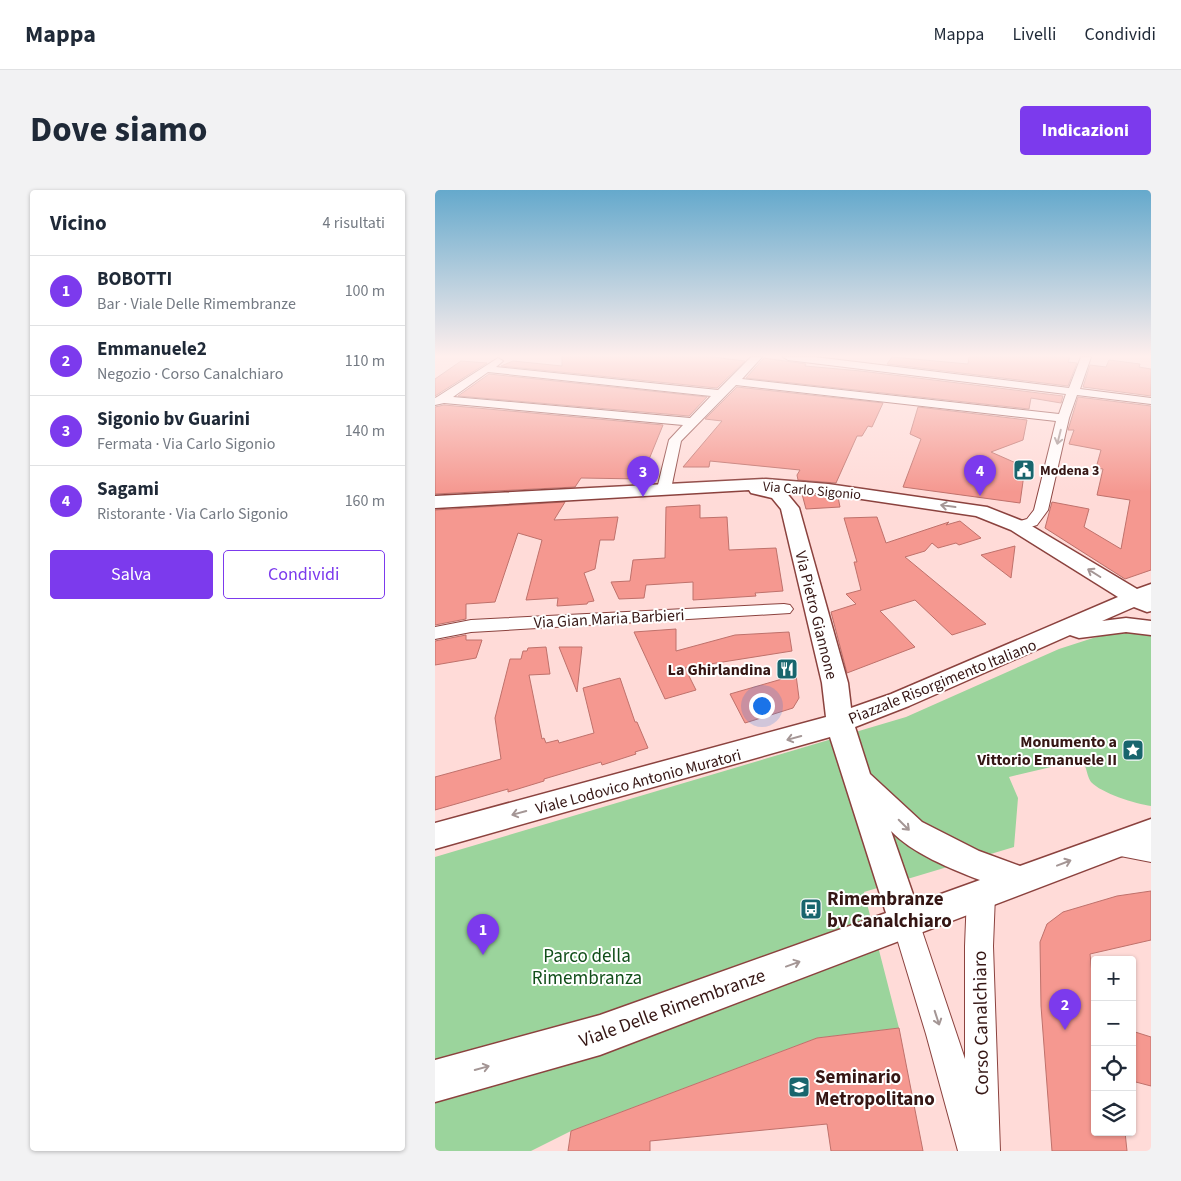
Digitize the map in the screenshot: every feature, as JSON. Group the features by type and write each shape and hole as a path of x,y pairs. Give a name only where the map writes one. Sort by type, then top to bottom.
{"street":[{"path":"448,402 692,422"},
{"path":"664,489 675,440 712,402"},
{"path":"919,402 1063,418"},
{"path":"1018,526 1032,522 1041,510 1068,402"},
{"name":"Via Carlo Sigonio","path":"435,502 786,484 828,489 980,511 1018,526 1146,599"},
{"path":"742,486 778,494 790,508 794,500 802,494 828,489"},
{"name":"Via Pietro Giannone","path":"790,508 835,683 841,723"},
{"name":"Piazzale Risorgimento Italiano","path":"906,922 857,778 841,723 1146,599"},
{"name":"Via Gian Maria Barbieri","path":"435,634 471,626 784,609"},
{"path":"1023,648 1079,631 1126,625 1151,628"},
{"name":"Viale Lodovico Antonio Muratori","path":"435,836 809,734 841,723"},
{"path":"857,778 911,831 968,861 1019,880"},
{"path":"906,922 1151,832"},
{"path":"1112,845 1151,851"},
{"name":"Corso Canalchiaro","path":"981,894 979,946 983,1151"},
{"name":"Viale Delle Rimembranze","path":"435,1080 599,1035 906,922"},
{"name":"Corso Canalchiaro","path":"906,922 942,1034 975,1151"}],"green space":[{"name":"Parco della Rimembranza","path":"1129,633 1151,634 1151,806 1102,790 1091,782 1085,766 1068,763 1009,777 1018,798 1014,847 864,892 899,1028 817,1038 571,1131 531,1151 435,1151 435,857 906,717 1059,649 1093,638"}],"building":[{"path":"526,402 702,402 689,416"},
{"path":"722,402 883,403 872,427 868,426 862,436 857,436 836,483 798,480 797,475 800,470 710,461 709,467 683,467 722,421 705,419"},
{"path":"964,402 1030,402 1029,409"},
{"path":"1077,402 1117,402 1151,406 1151,570 1125,579 1045,528 1052,502 1089,509 1084,527 1121,549 1130,500 1097,495 1103,469 1096,468 1101,450 1069,444 1074,430 1068,430"},
{"path":"444,405 663,425 641,479 581,478 575,487 435,494 435,407"},
{"path":"918,407 1027,420 1023,440 991,452 1025,467 1020,503 903,487 921,439 910,434"},
{"path":"802,494 838,497 840,507 806,509"},
{"path":"565,502 554,520 618,517 614,540 600,540 595,569 584,573 594,601 587,604 557,606 558,598 526,600 542,540 518,533 495,602 466,604 466,619 435,625 435,510"},
{"path":"700,505 700,518 727,517 729,550 776,548 783,591 755,593 756,596 693,600 693,582 646,585 644,598 619,599 611,582 630,581 633,560 665,558 666,507"},
{"path":"877,517 886,543 949,522 946,525 960,521 981,538 959,545 956,543 938,548 932,543 925,551 905,557 986,624 952,635 915,600 880,611 915,647 847,673 831,612 856,604 846,594 861,590 854,562 857,562 844,518"},
{"path":"1015,546 1011,578 981,555"},
{"path":"676,629 676,651 735,635 789,632 792,651 685,668 696,690 665,699 634,632"},
{"path":"466,635 466,640 482,640 476,658 435,665 435,641"},
{"path":"546,647 550,674 529,675 542,739 544,738 546,743 558,740 559,743 594,733 583,688 620,678 635,722 637,722 648,748 602,765 601,762 508,792 508,789 435,810 435,777 501,759 495,718 510,659 521,659 523,651 527,651 528,648"},
{"path":"559,647 582,647 577,692"},
{"path":"796,675 799,698 793,708 745,723 730,694"},
{"path":"1151,891 1151,940 1090,954 1091,1136 1125,1136 1127,1151 1052,1151 1041,1006 1040,942 1047,924 1063,912 1117,896"},
{"name":"Seminario Metropolitano","path":"899,1028 923,1151 831,1151 827,1124 650,1141 650,1151 568,1151 571,1131 817,1038"},
{"path":"1136,1032 1151,1037 1151,1086 1136,1082"}],"place":[{"name":"Modena 3","path":"1024,470"},
{"name":"Sagami","path":"980,496"},
{"name":"Sigonio bv Guarini","path":"643,497"},
{"name":"La Ghirlandina","path":"787,669"},
{"name":"Monumento a Vittorio Emanuele II","path":"1133,750"},
{"name":"Rimembranze bv Canalchiaro","path":"811,909"},
{"name":"BOBOTTI","path":"483,955"},
{"name":"Emmanuele2","path":"1065,1030"},
{"name":"Seminario Metropolitano","path":"799,1087"}]}
